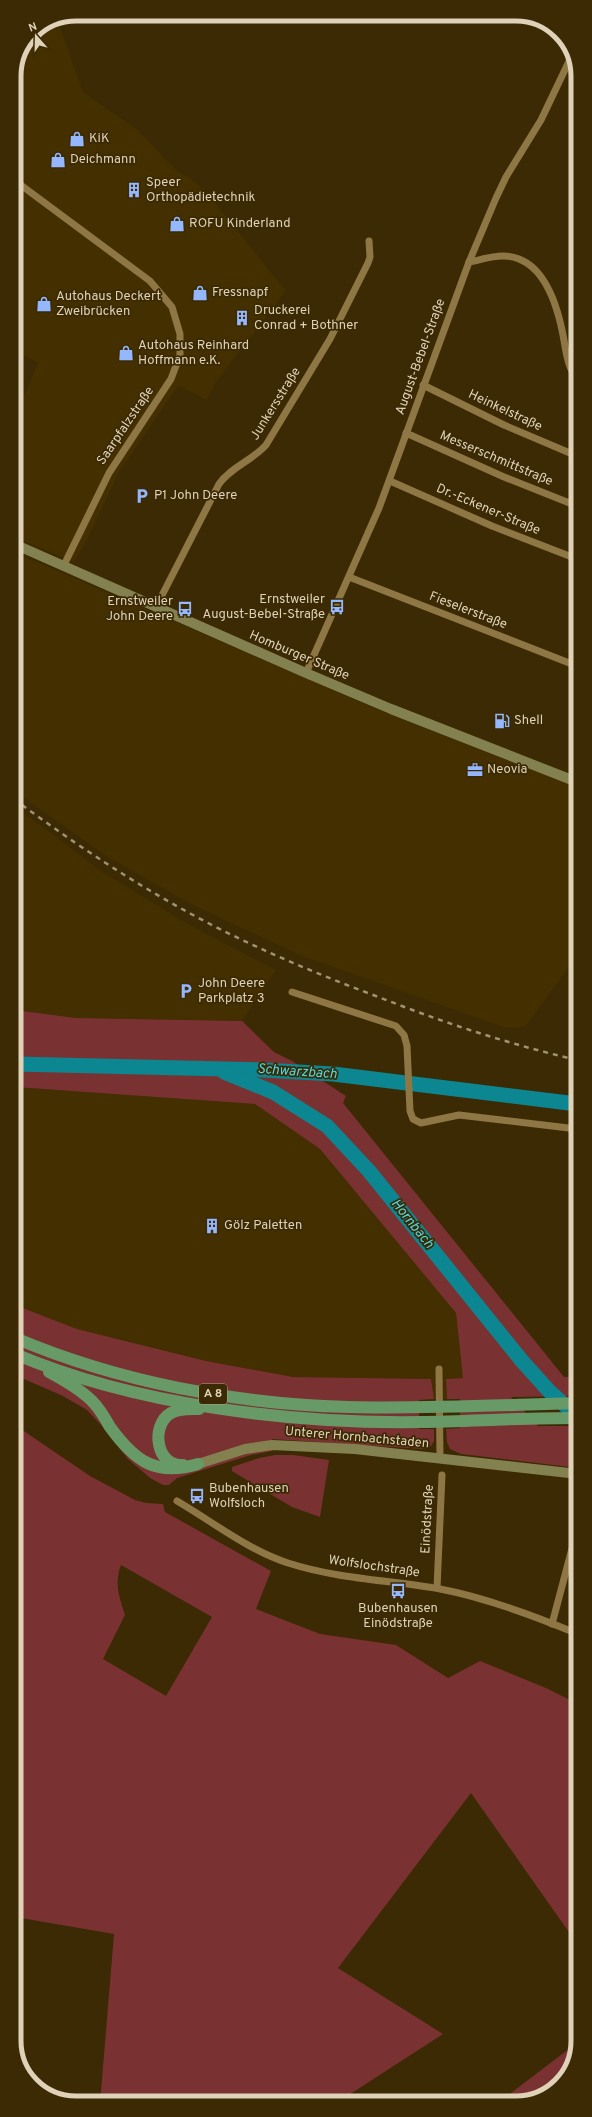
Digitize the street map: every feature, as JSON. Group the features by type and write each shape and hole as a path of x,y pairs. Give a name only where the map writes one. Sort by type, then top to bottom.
{"highway":[{"name":"A 8","path":"21,1340 65,1357 131,1376 209,1393 275,1402 347,1407 419,1408 571,1403"},
{"name":"A 8","path":"21,1357 128,1390 226,1409 308,1419 419,1422 571,1418"},
{"path":"21,1357 61,1379 93,1402 125,1446 143,1460 153,1466 173,1470 198,1464"},
{"path":"198,1464 180,1466 167,1459 158,1442 158,1432 162,1421 171,1413 182,1410 226,1409"}],"main road":[{"name":"Homburger Straße","path":"21,547 397,712 571,780"},
{"name":"Unterer Hornbachstaden","path":"198,1464 245,1449 272,1445 355,1449 571,1473"}],"street":[{"name":"August-Bebel-Straße","path":"306,673 390,480 423,385 469,262 506,177 541,120 569,61"},
{"name":"Saarpfalzstraße","path":"21,185 150,281 172,307 180,334 180,355 171,379 109,473 64,565"},
{"name":"Junkersstraße","path":"156,607 219,484 230,472 260,451 266,445 330,339 368,263 370,257 369,240"},
{"path":"469,262 505,256 523,261 532,267 550,291 571,366"},
{"name":"Heinkelstraße","path":"423,385 504,425 571,453"},
{"name":"Messerschmittstraße","path":"406,433 504,477 571,504"},
{"name":"Dr.-Eckener-Straße","path":"390,480 492,526 571,558"},
{"name":"Fieselerstraße","path":"349,577 571,664"},
{"path":"292,992 396,1026 404,1034 408,1062 410,1111 413,1119 421,1123 460,1115 571,1128"},
{"name":"Unterer Hornbachstaden","path":"439,1369 440,1458"},
{"name":"Einödstraße","path":"437,1588 442,1475"},
{"name":"Wolfslochstraße","path":"177,1501 247,1543 286,1562 332,1575 437,1588 465,1595 571,1631"},
{"path":"552,1624 571,1552"}],"shaded area":[{"path":"59,24 83,92 138,130 178,172 189,177 208,194 286,291 216,382 207,400 178,386 120,471 84,546 74,562 21,540 21,394 24,395 38,363 21,354 21,76 22,65 30,45 45,30"},
{"path":"21,555 384,712 571,785 571,964 525,1027 506,1028 299,955 193,905 109,858 21,796"},
{"path":"21,810 101,871 188,924 276,970 242,1021 76,1018 21,1011"},
{"path":"21,1011 76,1018 242,1021 274,1052 292,1061 346,1096 343,1103 564,1377 571,1377 571,1396 511,1397 538,1426 571,1426 571,1467 461,1454 450,1449 447,1442 446,1429 460,1428 460,1399 447,1399 446,1379 463,1378 456,1313 320,1149 255,1104 21,1087"},
{"path":"21,1087 255,1104 320,1149 456,1313 463,1378 446,1379 447,1399 434,1399 431,1379 293,1377 206,1361 77,1329 21,1307"},
{"path":"21,1307 77,1329 206,1361 293,1377 431,1379 434,1399 419,1400 419,1429 434,1429 434,1441 431,1446 423,1449 272,1439 272,1451 251,1455 177,1478 169,1485 163,1485 150,1478 127,1458 87,1410 63,1396 21,1378"},
{"path":"21,1429 90,1476 135,1500 146,1503 163,1504 165,1512 271,1571 256,1609 320,1634 396,1645 448,1678 480,1661 546,1688 571,1700 571,1935 471,1793 338,1968 443,2034 347,2096 101,2096 114,1934 21,1918","holes":["121,1565 212,1617 166,1696 103,1659 125,1615 118,1590 118,1578"]},
{"path":"275,1455 293,1455 329,1460 320,1517 292,1507 232,1471 232,1467 259,1458"},
{"path":"571,2047 564,2068 544,2089 527,2095 507,2096"}],"waterway":[{"name":"Schwarzbach","path":"21,1064 264,1070 333,1074 571,1103"},
{"name":"Hornbach","path":"224,1072 273,1092 327,1126 369,1171 522,1361 549,1391 571,1411"}],"railway":[{"path":"21,804 80,846 147,889 193,915 265,951 339,982 412,1010 482,1034 571,1058"}],"place":[{"name":"KiK","path":"77,139"},
{"name":"Deichmann","path":"58,160"},
{"name":"Speer Orthopädietechnik","path":"134,190"},
{"name":"ROFU Kinderland","path":"177,224"},
{"name":"Fressnapf","path":"200,293"},
{"name":"Autohaus Deckert Zweibrücken","path":"44,304"},
{"name":"Druckerei Conrad + Bothner","path":"242,318"},
{"name":"Autohaus Reinhard Hoffmann e.K.","path":"126,353"},
{"name":"P1 John Deere","path":"142,496"},
{"name":"Ernstweiler August-Bebel-Straße","path":"337,607"},
{"name":"Ernstweiler John Deere","path":"185,609"},
{"name":"Shell","path":"502,721"},
{"name":"Neovia","path":"475,770"},
{"name":"John Deere Parkplatz 3","path":"186,991"},
{"name":"Gölz Paletten","path":"212,1226"},
{"name":"Bubenhausen Wolfsloch","path":"197,1496"},
{"name":"Bubenhausen Einödstraße","path":"398,1591"}]}
